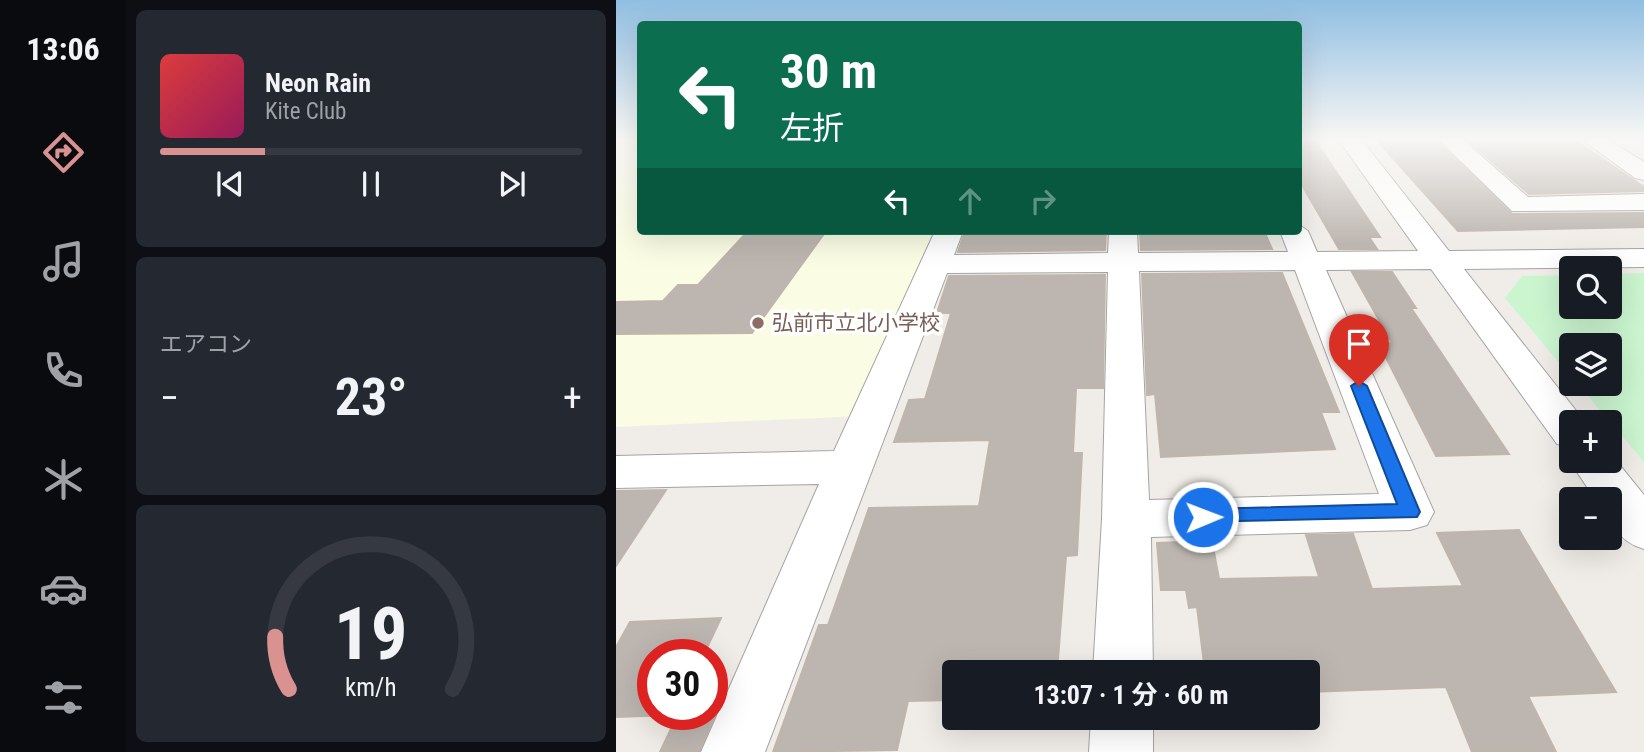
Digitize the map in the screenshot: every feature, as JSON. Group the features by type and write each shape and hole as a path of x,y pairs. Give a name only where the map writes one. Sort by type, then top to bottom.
{"street":[{"path":"1376,174 1559,417"},
{"path":"1487,174 1521,205 1644,202"},
{"path":"1123,660 1126,519 1124,246"},
{"path":"1126,519 1410,512 1301,246"},
{"path":"733,752 942,247 1301,246 1440,259 1644,258"},
{"path":"616,472 849,467"},
{"path":"1601,473 1644,530"},
{"path":"1121,752 1122,730"}],"shaded area":[{"name":"弘前市立北小学校","path":"616,174 637,174 637,235 938,235 861,416 616,427"}],"green space":[{"path":"1644,273 1644,462 1622,436 1622,410 1600,410 1588,396 1622,396 1622,333 1559,333 1559,363 1505,298 1522,276 1559,275 1559,319 1622,319 1622,274"}],"building":[{"path":"1302,174 1338,174 1380,237 1369,237 1377,249 1339,249 1302,185"},
{"path":"1407,174 1471,174 1512,214 1644,213 1644,227 1458,231"},
{"path":"1506,174 1625,174 1644,187 1644,191 1529,194"},
{"path":"744,235 823,235 752,333 616,334 616,302 663,301 678,285 698,285"},
{"path":"964,235 1106,235 1105,250 958,252"},
{"path":"1140,235 1266,235 1272,249 1141,250"},
{"path":"1352,272 1392,272 1416,308 1411,308 1509,454 1436,456 1379,344 1392,343"},
{"path":"1282,273 1339,412 1321,412 1335,449 1161,457 1155,394 1147,395 1142,274"},
{"path":"1105,275 1103,388 1076,388 1073,453 1082,453 1077,555 1066,556 1058,660 942,660 942,700 908,701 897,750 773,752 819,625 828,625 869,508 979,506 990,440 894,442 909,400 925,399 951,313 937,313 949,276"},
{"path":"666,490 616,566 616,491"},
{"path":"1519,530 1616,692 1528,696 1556,752 1472,752 1446,687 1320,692 1320,660 1204,660 1197,607 1189,608 1186,590 1161,590 1157,543 1212,541 1219,579 1319,577 1306,535 1353,534 1372,589 1463,586 1437,533"},
{"path":"721,618 711,639 637,639 637,716 616,717 616,647 630,622"},
{"path":"670,730 708,730 699,752 660,752"}],"place":[{"name":"弘前市立北小学校","path":"758,323"}],"route":[{"path":"1203,517 1410,512 1359,386"}]}
